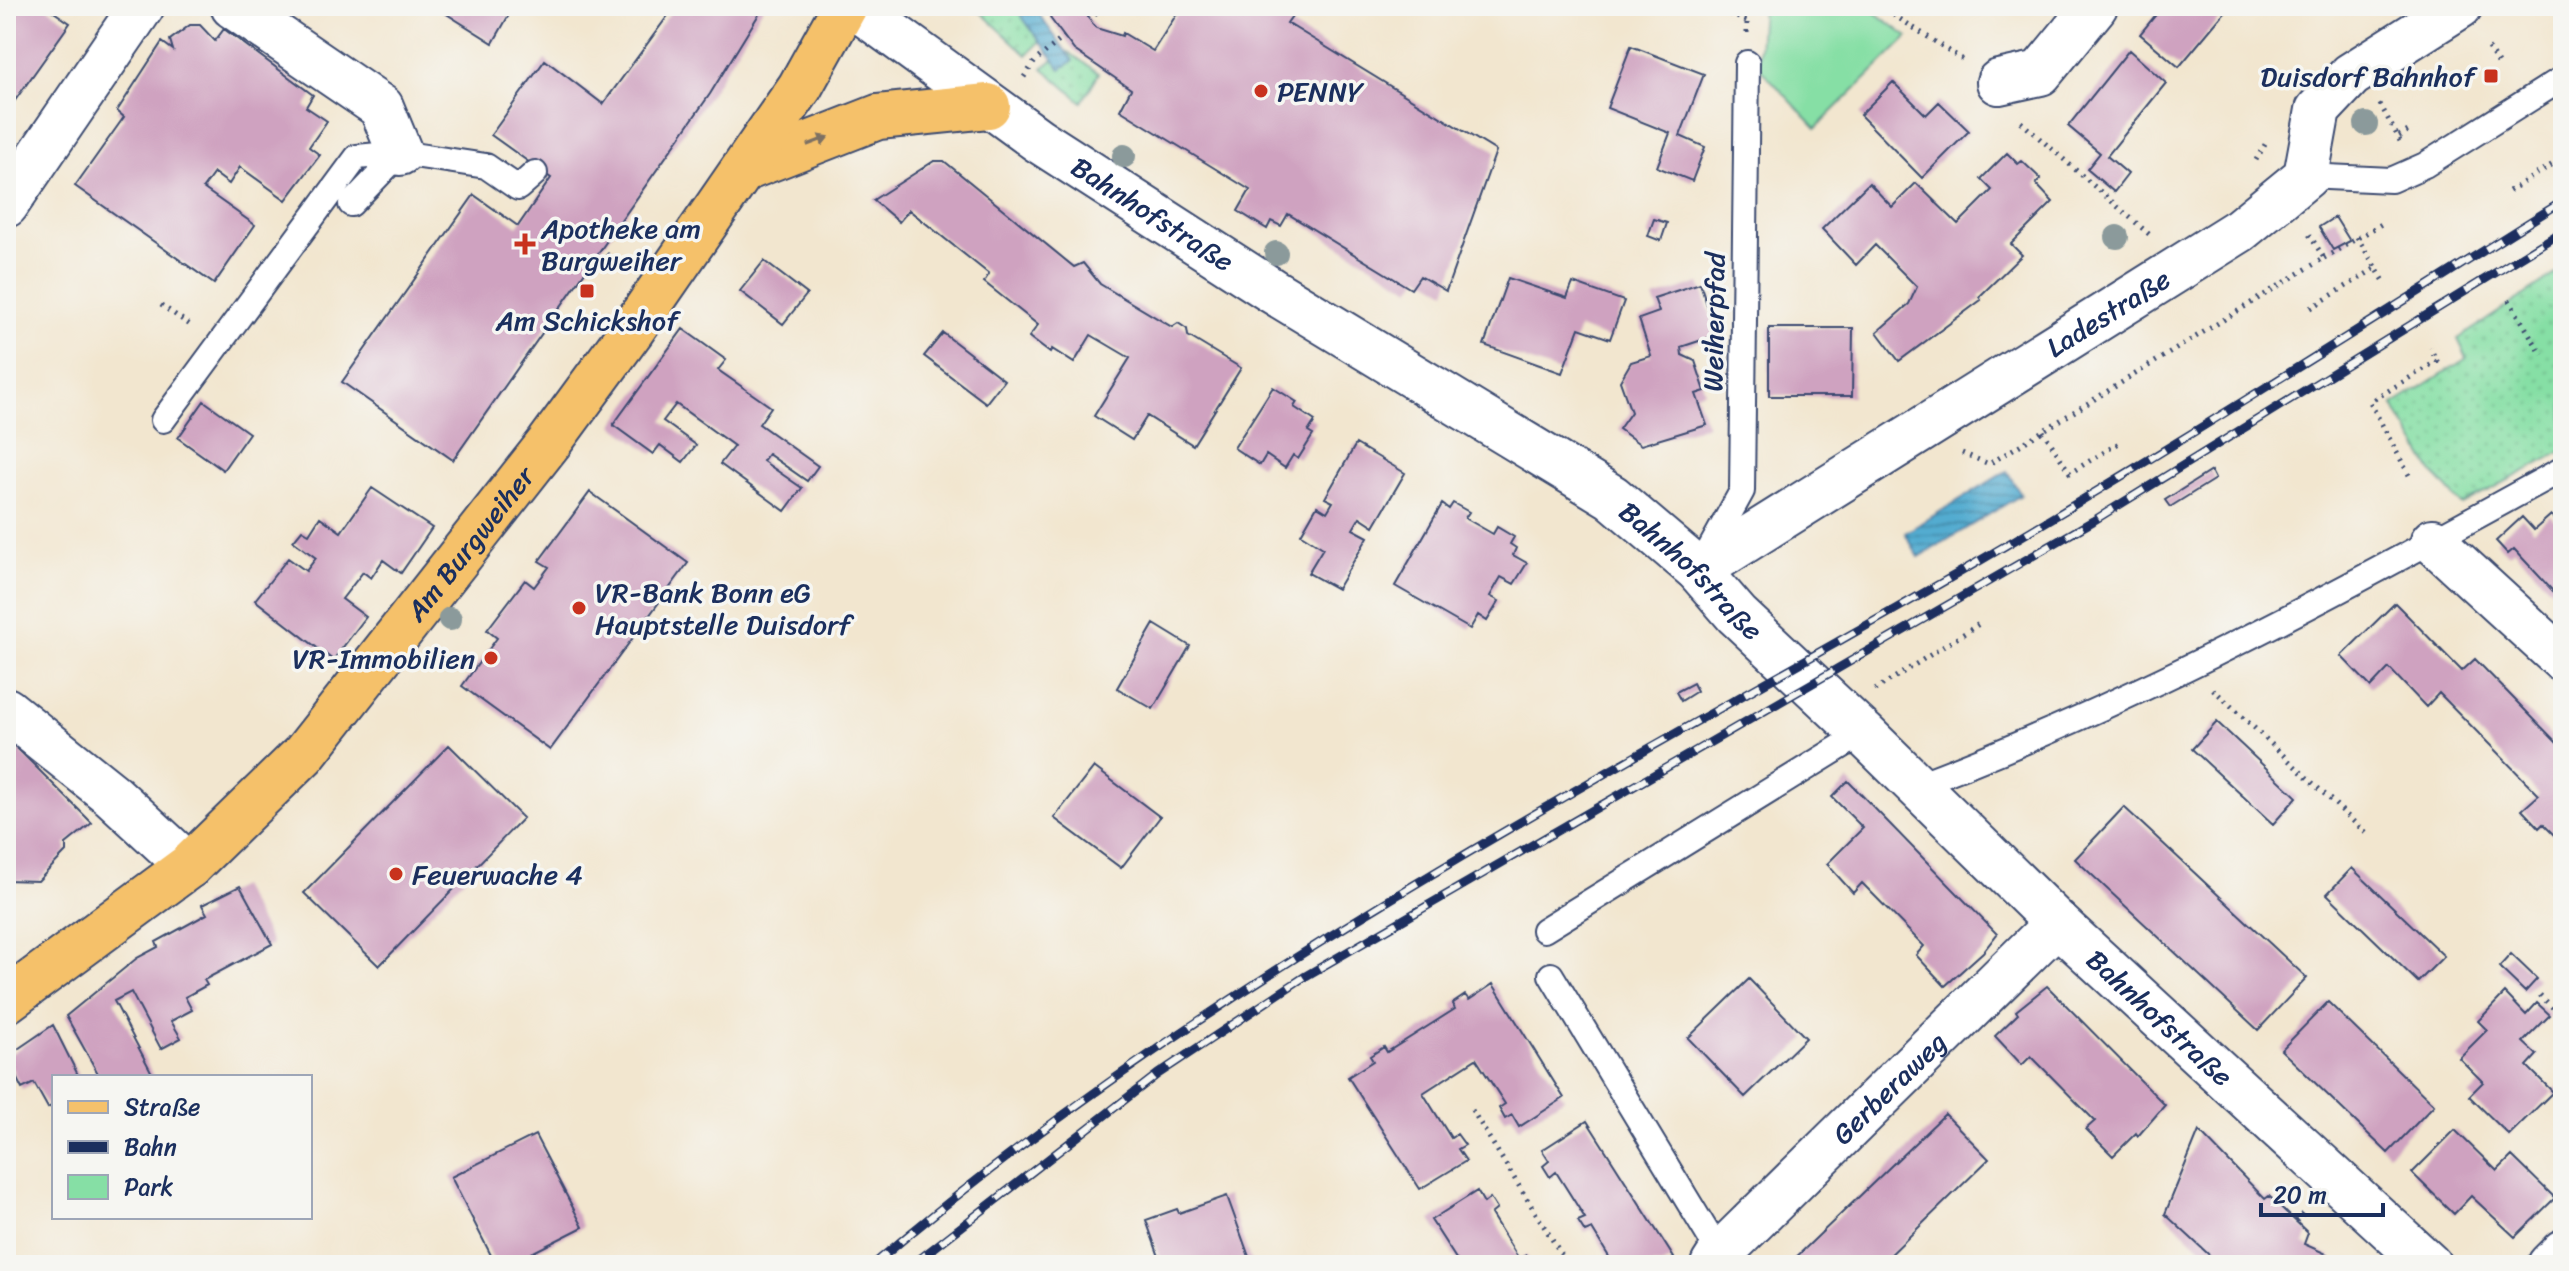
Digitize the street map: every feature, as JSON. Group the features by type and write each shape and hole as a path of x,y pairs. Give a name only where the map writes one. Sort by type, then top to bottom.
{"main road":[{"name":"Am Burgweiher","path":"6,1001 189,866 304,754 549,443 745,169 800,87 845,6"},
{"path":"745,169 878,117 988,106"}],"street":[{"path":"6,205 142,6"},
{"path":"233,6 381,107 400,153"},
{"name":"Bahnhofstraße","path":"854,6 988,106 1271,290 1612,497 1698,570 1737,615 1853,723 2057,923 2429,1265"},
{"path":"1999,82 2040,73 2095,6"},
{"path":"2306,176 2318,110 2351,75 2460,6"},
{"name":"Ladestraße","path":"1698,570 2240,230 2306,176"},
{"path":"2433,541 2563,660"},
{"path":"6,710 112,795 189,866"},
{"name":"Gerberaweg","path":"1720,1261 2057,923"},
{"path":"2550,1265 2563,1252"}],"lane":[{"name":"Weiherpfad","path":"1698,570 1742,491 1747,63"},
{"path":"2306,176 2391,180 2425,165 2563,78"},
{"path":"163,420 357,157 400,153 486,166 518,188 535,173"},
{"path":"351,204 400,153"},
{"path":"1916,785 2022,745 2189,667 2433,541 2563,469"},
{"path":"1544,930 1853,723"},
{"name":"Gerberaweg","path":"1551,975 1720,1261"}],"path":[{"path":"1088,19 1108,6"},
{"path":"1707,6 1747,21 1747,6"},
{"path":"1880,6 1999,82 2014,115 2150,235 2163,226"},
{"path":"1036,60 1064,37"},
{"path":"2488,48 2498,63"},
{"path":"2381,105 2399,136 2410,130"},
{"path":"2252,167 2273,129"},
{"path":"2509,191 2553,164"},
{"path":"2306,176 2299,217 2324,258"},
{"path":"2119,443 2070,473 2043,431 2383,223"},
{"path":"2357,237 2384,281"},
{"path":"2311,308 2376,268"},
{"path":"2509,300 2542,355"},
{"path":"2409,475 2370,402 2437,361 2430,348"},
{"path":"1853,723 1891,678 1979,624"},
{"path":"2189,667 2370,837"},
{"path":"2540,995 2563,1018"},
{"path":"1472,1110 1568,1265"}],"green space":[{"path":"974,6 1014,6 1040,42 1027,55"},
{"path":"1762,6 1866,6 1908,37 1816,128 1758,66"},
{"path":"1067,51 1099,73 1082,102 1043,68 1053,59 1061,69 1073,61"},
{"path":"2563,269 2563,451 2462,505 2432,472 2393,405 2467,358 2458,339"}],"water":[{"path":"1014,6 1043,6 1040,16 1073,61 1061,69"},
{"path":"2007,471 2021,495 1919,557 1905,533"}],"building":[{"path":"6,6 45,6 70,23 6,113"},
{"path":"434,6 514,6 493,43"},
{"path":"675,6 764,6 710,94 453,460 342,382 474,195 518,226 551,178 491,135 545,60 603,104"},
{"path":"1057,6 1089,6 1083,11 1096,28 1122,36 1123,33 1153,51 1178,12 1169,6 1299,6 1287,23 1496,151 1446,291 1420,276 1411,289 1288,214 1281,226 1271,221 1267,229 1238,211 1250,190 1120,110 1131,89 1074,50 1050,18"},
{"path":"2163,6 2230,6 2179,67 2140,34"},
{"path":"190,25 200,25 215,41 224,29 313,95 306,107 327,121 309,147 320,155 286,200 240,167 229,184 214,173 203,188 255,225 214,284 75,186 124,117 117,111 162,42 173,50 170,40"},
{"path":"1631,46 1704,74 1680,136 1705,147 1692,181 1657,167 1670,133 1607,108"},
{"path":"2129,50 2166,83 2107,156 2128,174 2114,192 2087,169 2100,153 2068,126"},
{"path":"1893,82 1926,115 1939,102 1969,131 1922,178 1860,115"},
{"path":"2007,153 2018,164 2022,161 2041,179 2036,184 2053,202 2011,244 2022,255 1979,297 1981,300 1899,361 1877,332 1909,304 1917,287 1875,245 1856,265 1822,229 1869,183 1892,207 1916,183 1958,224 1992,190 1981,179"},
{"path":"934,161 944,161 1074,267 1083,263 1100,284 1172,327 1178,323 1187,329 1188,336 1241,368 1193,445 1147,416 1132,440 1094,416 1130,358 1091,335 1074,363 1052,349 1050,353 1029,337 1038,325 984,282 989,274 909,210 899,222 873,200"},
{"path":"2335,217 2350,241 2333,250 2319,227"},
{"path":"1654,219 1667,223 1661,241 1648,236"},
{"path":"764,261 807,294 783,324 740,291"},
{"path":"1508,278 1567,298 1573,283 1624,301 1610,339 1579,328 1562,373 1484,345"},
{"path":"1700,283 1717,335 1681,347 1682,355 1695,361 1705,391 1696,394 1707,425 1641,445 1619,429 1631,412 1620,381 1631,362 1651,356 1639,319 1659,312 1654,298"},
{"path":"1769,328 1853,328 1852,396 1769,396"},
{"path":"683,329 726,360 718,370 771,407 759,424 818,466 807,481 768,454 763,461 802,488 785,511 720,464 734,446 676,404 663,421 696,445 683,462 660,445 653,454 613,425"},
{"path":"943,333 1004,380 986,403 924,356"},
{"path":"1273,387 1297,402 1294,407 1315,421 1308,432 1313,435 1298,459 1293,455 1285,468 1266,455 1260,465 1234,448"},
{"path":"204,401 249,433 223,470 178,438"},
{"path":"1356,444 1405,473 1374,526 1360,517 1353,529 1368,537 1337,589 1308,573 1323,548 1301,534 1317,506 1327,512 1333,502 1325,498"},
{"path":"2211,471 2215,479 2170,507 2165,500"},
{"path":"372,488 432,528 401,573 383,560 371,578 363,572 342,599 366,617 333,660 255,600 288,558 306,571 316,558 293,541 302,530 309,534 320,517 341,532"},
{"name":"VR-Bank Bonn eG Hauptstelle Duisdorf","path":"590,492 688,563 550,750 462,686 497,638 487,630 525,580 534,587 549,567 539,561"},
{"path":"1453,503 1469,512 1465,518 1493,534 1497,527 1514,537 1510,544 1516,548 1513,555 1527,563 1514,584 1501,577 1490,596 1499,601 1487,621 1478,615 1470,629 1395,586 1442,504 1449,509"},
{"path":"2551,515 2563,528 2563,602 2514,549 2508,554 2496,541 2522,517 2534,530"},
{"path":"2395,603 2462,671 2475,659 2563,749 2563,771 2556,777 2563,784 2560,841 2543,824 2539,828 2522,810 2539,795 2439,693 2426,707 2389,668 2371,687 2341,656"},
{"path":"1154,624 1190,646 1153,709 1117,688"},
{"path":"1693,683 1697,691 1681,701 1676,692"},
{"path":"2217,722 2297,797 2273,824 2192,749"},
{"path":"6,737 92,823 66,844 66,852 38,881 6,880"},
{"name":"Feuerwache 4","path":"449,745 523,818 379,966 304,893"},
{"path":"1094,767 1160,817 1121,868 1054,818"},
{"path":"1848,781 1997,934 1983,952 1945,986 1916,955 1924,946 1862,883 1853,893 1827,864 1863,828 1832,797"},
{"path":"2124,807 2307,978 2258,1030 2075,859"},
{"path":"2352,868 2444,956 2418,982 2327,894"},
{"path":"240,886 272,944 204,980 207,985 185,997 192,1010 171,1021 181,1038 161,1049 131,992 114,1001 153,1075 99,1075 66,1016 137,958 158,947 156,942 207,914 202,905"},
{"path":"2511,954 2537,979 2525,992 2499,967"},
{"path":"1749,979 1806,1038 1745,1097 1688,1038"},
{"path":"1493,984 1564,1098 1519,1127 1512,1115 1505,1119 1499,1108 1505,1104 1476,1059 1423,1093 1451,1138 1457,1134 1465,1145 1458,1149 1466,1161 1420,1189 1348,1077 1373,1061 1370,1056 1384,1047 1387,1052 1455,1009 1452,1004 1465,995 1469,1000"},
{"path":"2047,986 2165,1105 2138,1136 2136,1133 2113,1156 2086,1129 2095,1121 2031,1056 2022,1065 1995,1036 2018,1014 2016,1011"},
{"path":"2505,993 2526,1015 2537,1003 2550,1015 2523,1042 2537,1055 2527,1066 2553,1092 2509,1135 2469,1096 2483,1082 2459,1058 2487,1030 2478,1021"},
{"path":"2328,1002 2434,1105 2388,1153 2281,1050"},
{"path":"53,1025 78,1075 52,1075 52,1105 48,1108 34,1083 22,1089 6,1057"},
{"path":"2563,1082 2563,1102 2553,1092"},
{"path":"1945,1114 1989,1159 1880,1265 1788,1265"},
{"path":"1587,1121 1674,1258 1662,1265 1614,1265 1592,1229 1585,1232 1578,1221 1585,1218 1556,1172 1550,1177 1543,1166 1549,1161 1542,1150"},
{"path":"2455,1130 2497,1171 2512,1156 2555,1198 2515,1237 2471,1196 2454,1214 2412,1173"},
{"path":"2199,1131 2265,1199 2269,1196 2308,1233 2304,1244 2331,1256 2327,1265 2220,1265 2165,1214"},
{"path":"535,1135 583,1227 508,1265 496,1265 451,1177"},
{"path":"1477,1191 1484,1203 1490,1198 1497,1209 1491,1214 1519,1259 1526,1255 1532,1265 1460,1265 1431,1220"},
{"path":"1227,1196 1252,1265 1162,1265 1146,1220 1177,1209 1179,1213"}],"railway":[{"path":"873,1265 995,1166 1122,1073 1252,986 1519,823 2089,496 2563,201"},
{"path":"912,1265 1158,1074 1304,977 2093,521 2563,231"}],"place":[{"name":"Duisdorf Bahnhof","path":"2491,76"},
{"name":"PENNY","path":"1261,91"},
{"name":"Apotheke am Burgweiher","path":"525,244"},
{"name":"Am Schickshof","path":"587,291"},
{"name":"VR-Bank Bonn eG Hauptstelle Duisdorf","path":"579,608"},
{"name":"VR-Immobilien","path":"491,658"},
{"name":"Feuerwache 4","path":"396,874"}]}
